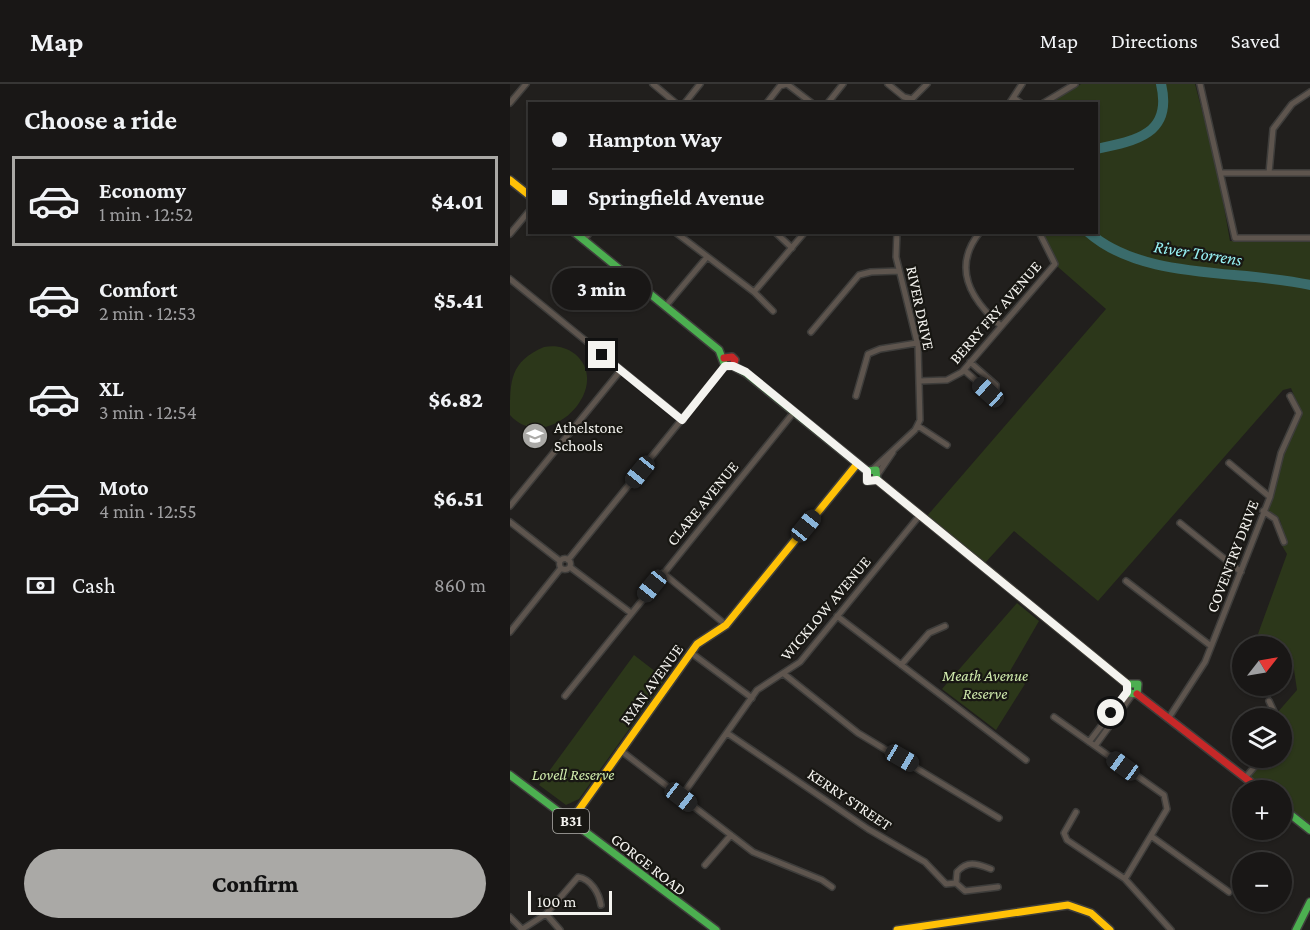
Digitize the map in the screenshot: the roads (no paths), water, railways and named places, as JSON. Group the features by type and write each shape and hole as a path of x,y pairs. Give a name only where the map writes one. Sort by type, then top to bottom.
{"street":[{"path":"510,103 526,84"},
{"path":"653,84 675,102"},
{"path":"686,102 700,84"},
{"path":"768,102 780,86 787,84 810,102"},
{"path":"829,102 843,84"},
{"path":"888,84 908,99 915,98 927,84"},
{"path":"1011,102 1022,84"},
{"path":"1045,102 1075,84"},
{"path":"1200,84 1236,238 1310,238"},
{"path":"1269,173 1273,129 1292,104 1310,92"},
{"path":"1014,98 1019,102"},
{"path":"1222,173 1310,173"},
{"path":"510,180 528,194"},
{"path":"510,234 528,212"},
{"path":"576,234 719,350 727,363 746,372 857,464 874,474 1131,691 1248,780"},
{"path":"584,240 588,234"},
{"path":"678,234 754,292 773,311"},
{"path":"777,234 792,248"},
{"path":"754,292 803,234"},
{"name":"RIVER DRIVE","path":"897,234 896,257 917,342 920,381 918,426"},
{"path":"979,234 967,253 966,273 980,306 1001,326"},
{"name":"BERRY FRY AVENUE","path":"920,381 947,380 964,370 1055,264 1040,234"},
{"path":"665,307 707,257"},
{"path":"811,332 860,275 871,272 899,271"},
{"path":"510,279 682,420"},
{"path":"856,396 868,354 880,349 917,342"},
{"path":"964,370 988,392 996,391 996,385 970,362"},
{"path":"560,561 568,560 727,363"},
{"path":"510,506 621,370"},
{"name":"COVENTRY DRIVE","path":"1168,719 1205,662 1270,497 1281,453 1299,413 1290,396"},
{"name":"CLARE AVENUE","path":"565,696 794,412"},
{"path":"874,474 893,450 918,426 947,445"},
{"path":"1229,463 1270,497"},
{"name":"RYAN AVENUE","path":"571,821 690,652 697,644 726,625 857,464"},
{"path":"1263,511 1275,519 1284,542"},
{"name":"WICKLOW AVENUE","path":"681,797 765,683 784,674 800,662 920,515"},
{"path":"510,522 560,561 561,568 510,632"},
{"path":"1180,523 1241,572"},
{"path":"568,560 570,567 631,613"},
{"path":"561,568 566,570 570,567"},
{"path":"663,573 726,625"},
{"path":"1126,581 1211,646"},
{"path":"837,616 1026,760"},
{"path":"901,665 929,633 945,626"},
{"path":"690,652 752,699"},
{"path":"784,674 858,733 999,818"},
{"path":"1089,742 1131,691"},
{"path":"1095,746 1131,691"},
{"path":"1269,701 1272,708"},
{"path":"1054,717 1164,795 1167,809 1125,879"},
{"name":"KERRY STREET","path":"727,733 868,830 924,862 946,884 956,883 965,891 998,887"},
{"path":"620,750 753,852 822,880 832,887"},
{"path":"1245,778 1254,768"},
{"name":"GORGE ROAD","path":"510,775 690,913 716,930"},
{"path":"1076,812 1064,833 1067,840 1125,879 1171,930"},
{"path":"1292,816 1310,830"},
{"path":"705,865 731,835"},
{"path":"1151,836 1229,892"},
{"path":"956,883 957,872 965,865 978,864 991,869"},
{"path":"510,916 521,930 546,914 578,877 584,878 596,890 601,905"},
{"path":"1296,930 1310,902"},
{"path":"897,930 1068,905 1091,913 1110,930"},
{"path":"546,914 560,930"}],"waterway":[{"name":"River Torrens","path":"1098,149 1137,138 1156,124 1162,114 1161,84"},
{"name":"River Torrens","path":"1091,234 1110,248 1136,259 1164,266 1310,285"}],"place":[{"name":"Athelstone Schools","path":"535,436"}],"park label":[{"name":"Meath Avenue Reserve","path":"985,684"},
{"name":"Lovell Reserve","path":"573,774"}]}
